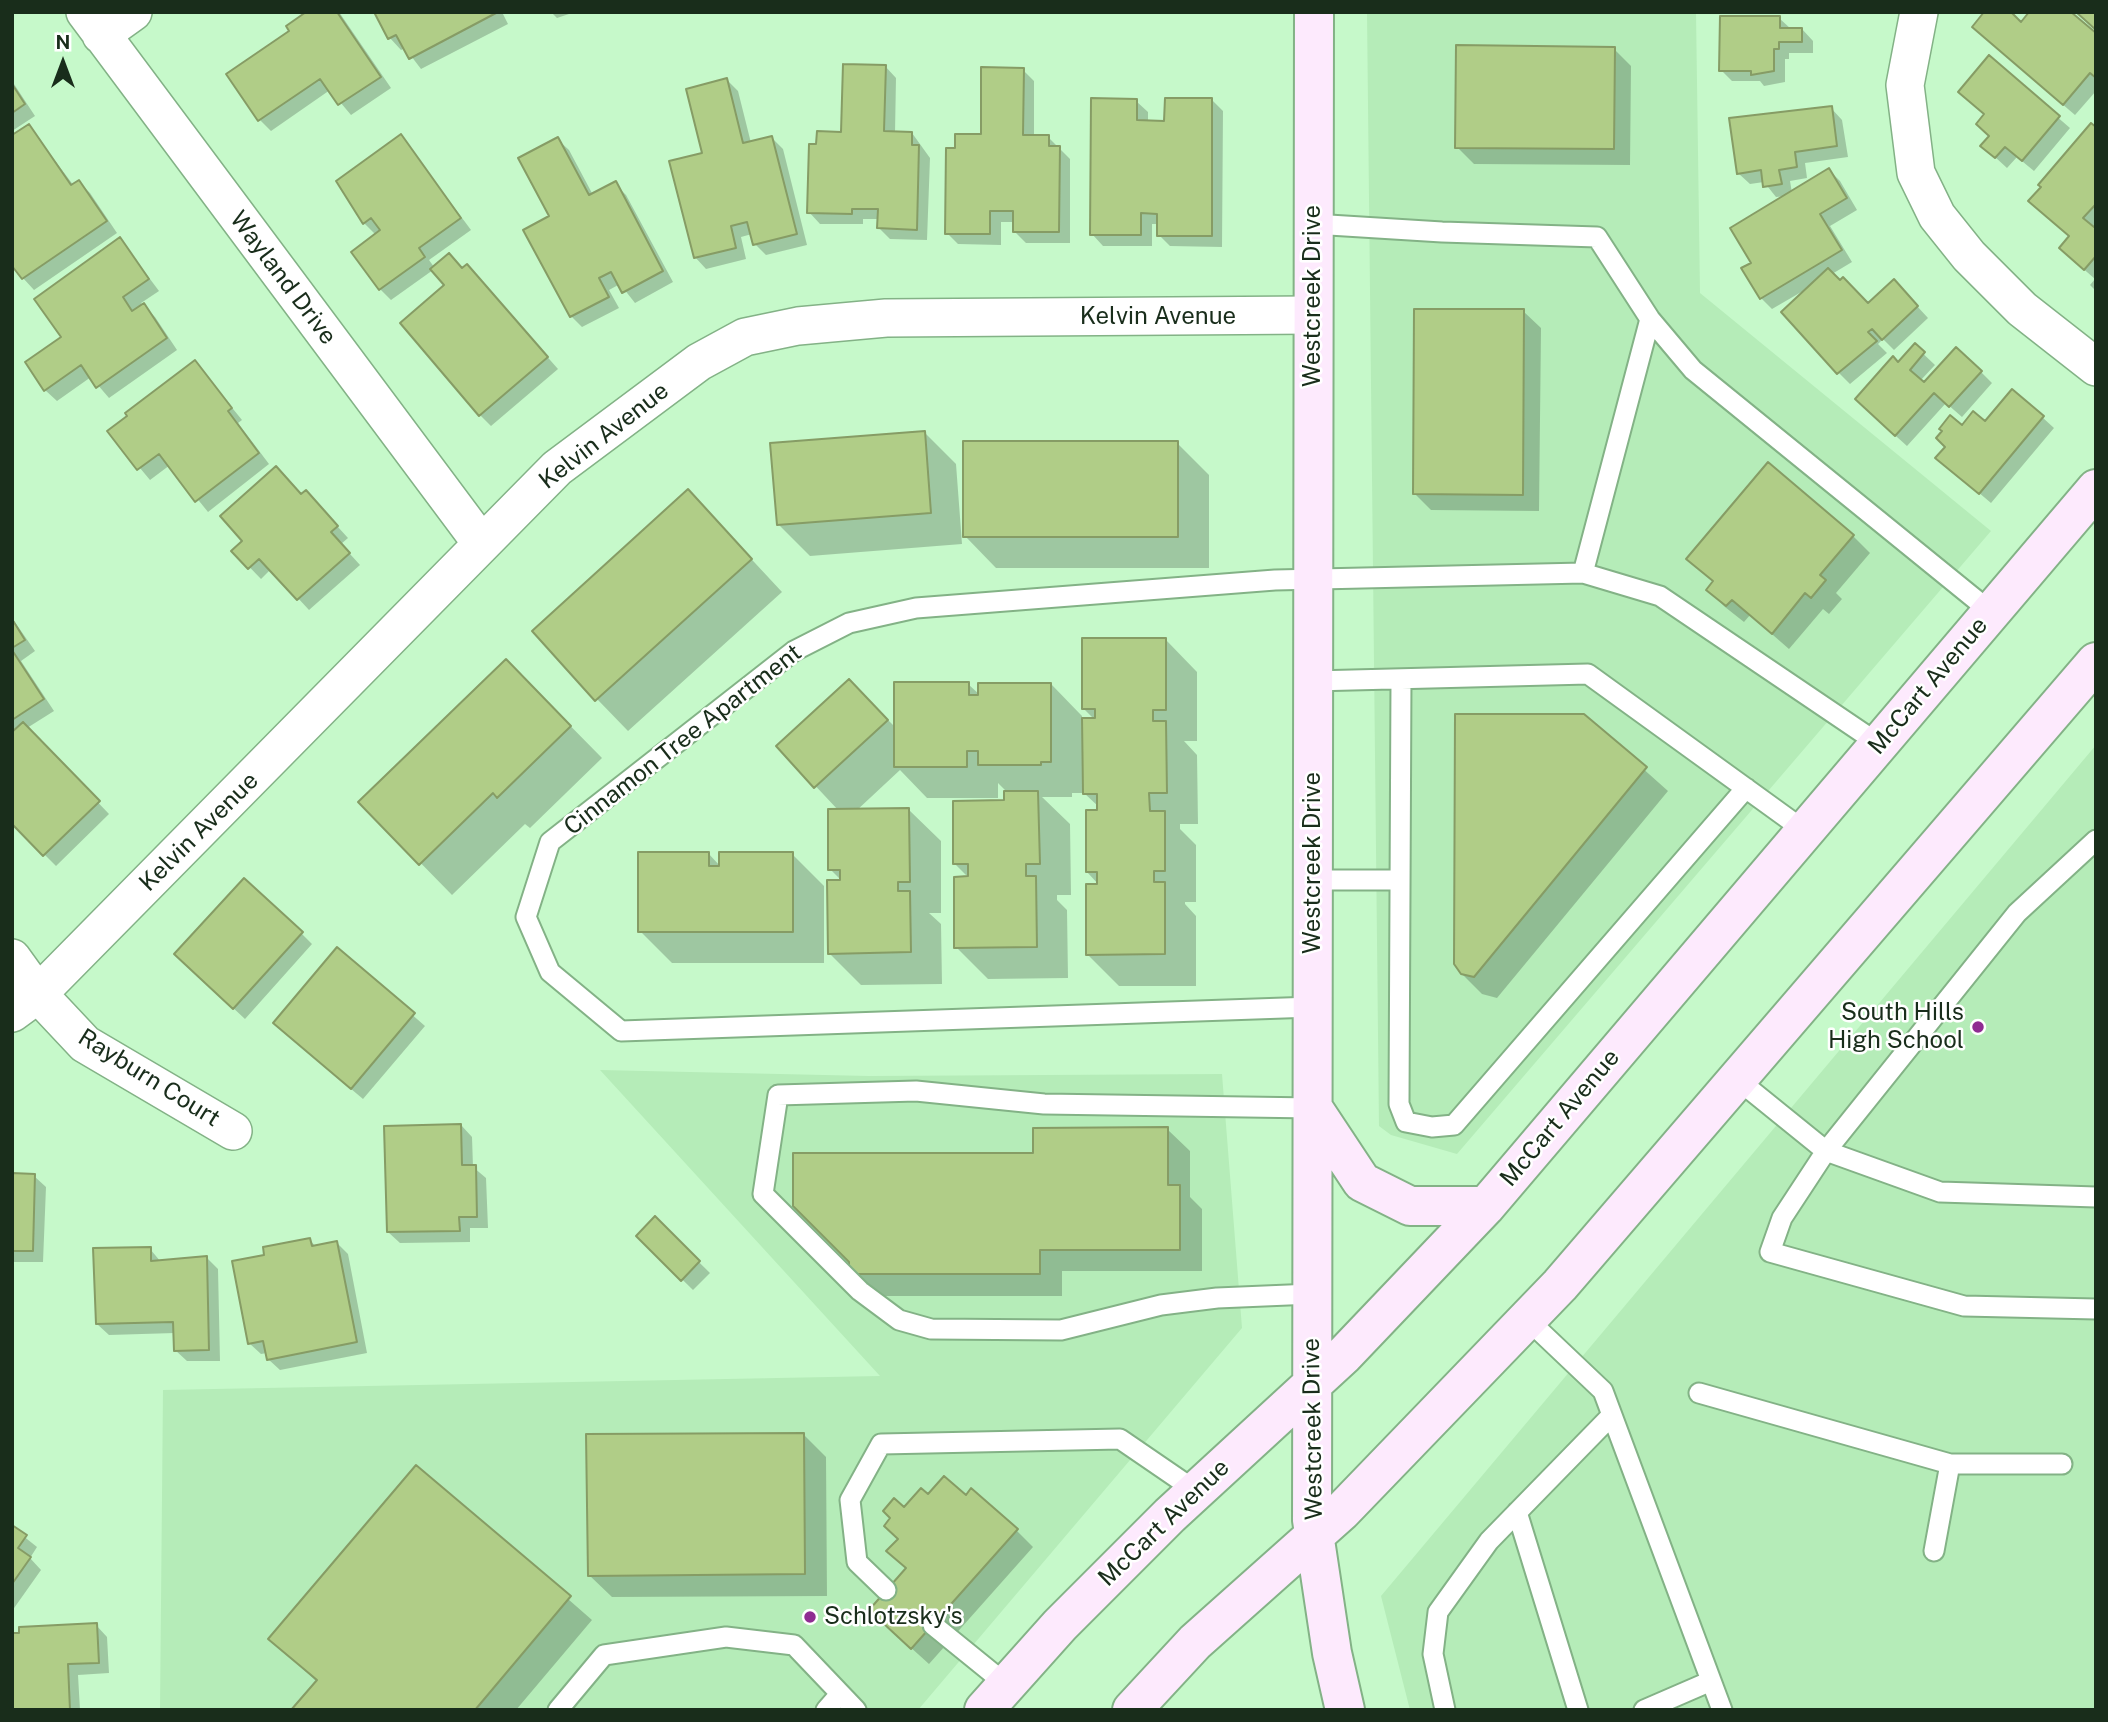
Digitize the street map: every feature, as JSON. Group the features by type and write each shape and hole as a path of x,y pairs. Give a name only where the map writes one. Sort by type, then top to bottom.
{"main road":[{"name":"Westcreek Drive","path":"1314,12 1312,1520 1332,1653 1345,1710"},
{"name":"McCart Avenue","path":"995,1697 1060,1625 1196,1491 1344,1355 1486,1206 2096,489"},
{"path":"1132,1710 1195,1642 1315,1536 1560,1285 2096,662"},
{"path":"1313,1108 1362,1182 1410,1206 1486,1206"}],"street":[{"path":"93,24 133,12"},
{"path":"1919,12 1905,85 1916,173 1937,216 1969,256 2022,309 2096,367"},
{"name":"Wayland Drive","path":"93,24 482,544"},
{"name":"Kelvin Avenue","path":"25,1003 557,468 699,362 745,337 798,326 887,318 1313,315"},
{"name":"Rayburn Court","path":"12,958 25,1003 85,1044 233,1131"}],"lane":[{"path":"1313,224 1597,237 1650,319 1693,370 1992,612"},
{"path":"1583,573 1650,319"},
{"name":"Cinnamon Tree Apartment","path":"1313,1007 621,1031 550,972 526,917 550,842 794,651 849,623 916,608 1275,580 1583,573 1660,596 1879,744"},
{"path":"1313,681 1588,674 1805,831"},
{"path":"1401,679 1399,1104 1406,1122 1432,1127 1454,1125 1746,788"},
{"path":"2096,840 2017,913 1826,1151 1782,1218 1770,1252 1964,1306 2096,1309"},
{"path":"1313,880 1399,880"},
{"path":"1737,1079 1826,1151 1940,1192 2096,1197"},
{"path":"1312,1294 1217,1298 1161,1304 1061,1330 931,1329 899,1320 860,1291 763,1195 778,1095 916,1091 1044,1104 1313,1108"},
{"path":"1527,1318 1603,1391 1722,1710"},
{"path":"1699,1393 1951,1464 2062,1464"},
{"path":"1445,1710 1433,1654 1438,1612 1489,1541 1612,1415"},
{"path":"887,1590 857,1562 850,1500 881,1444 1120,1439 1196,1491"},
{"path":"1934,1550 1951,1464"},
{"path":"1517,1512 1578,1710"},
{"path":"933,1625 970,1655 995,1697"},
{"path":"558,1710 604,1655 726,1637 794,1645 856,1710"},
{"path":"1644,1710 1711,1681"},
{"path":"826,1710 841,1694"}],"shaded area":[{"path":"1367,12 1696,12 1700,293 1991,531 1457,1154 1391,1135 1379,1126"},
{"name":"South Hills High School","path":"2096,745 2096,1710 1410,1710 1381,1596"},
{"path":"600,1070 869,1076 1222,1074 1242,1328 918,1710 160,1710 163,1390 880,1376"}],"building":[{"path":"306,12 337,12 381,77 338,105 320,79 258,121 226,74 289,31 286,26"},
{"path":"374,12 498,12 409,59 396,35 388,39"},
{"path":"1984,12 2011,12 2021,22 2029,12 2071,12 2096,33 2096,78 2090,73 2063,105 1972,27"},
{"path":"2076,12 2096,12 2096,30"},
{"path":"1720,16 1780,16 1780,28 1802,28 1802,42 1779,42 1779,49 1774,49 1774,71 1751,75 1751,71 1719,71"},
{"path":"1456,45 1615,47 1614,149 1455,148"},
{"path":"1989,55 2060,116 2022,161 2005,147 1995,158 1980,146 1989,136 1976,124 1984,114 1958,92"},
{"path":"843,64 886,65 884,131 912,132 912,145 919,145 917,230 877,228 878,209 852,209 852,214 807,213 809,144 816,144 817,131 841,132"},
{"path":"981,67 1024,68 1023,135 1049,135 1049,146 1060,146 1059,232 1013,232 1013,211 990,211 990,234 945,234 946,148 955,148 955,134 981,134"},
{"path":"727,78 743,143 772,136 797,234 753,245 747,222 731,226 736,248 694,258 669,161 702,153 686,89"},
{"path":"12,84 25,104 12,113"},
{"path":"1091,98 1137,99 1137,120 1164,121 1165,98 1212,98 1212,236 1157,236 1157,214 1141,213 1141,235 1090,235"},
{"path":"1832,106 1837,146 1795,152 1797,167 1779,170 1782,184 1763,187 1761,170 1737,174 1729,118"},
{"path":"2091,123 2096,127 2096,204 2083,218 2094,227 2096,224 2096,256 2084,270 2059,248 2069,236 2028,201 2041,187 2038,185"},
{"path":"29,124 71,185 79,180 107,221 22,279 12,266 12,135"},
{"path":"401,134 461,218 419,248 425,257 379,290 351,252 380,230 371,218 363,224 336,181"},
{"path":"558,137 589,195 616,181 663,271 622,293 611,272 599,278 609,297 570,317 523,230 549,216 518,158"},
{"path":"1829,168 1847,198 1820,214 1842,250 1760,299 1741,268 1751,263 1730,228"},
{"path":"120,237 149,279 123,297 132,311 144,303 167,338 96,388 81,365 44,391 25,362 61,337 34,299"},
{"path":"449,253 462,268 467,264 548,357 479,416 400,323 444,285 430,269"},
{"path":"1828,268 1840,280 1843,277 1868,303 1894,279 1918,306 1882,340 1872,329 1868,332 1877,341 1837,374 1781,312"},
{"path":"1414,309 1524,309 1523,495 1413,494"},
{"path":"1915,343 1925,352 1910,370 1924,382 1956,347 1982,371 1949,407 1934,393 1895,436 1855,399 1893,356 1898,362"},
{"path":"195,360 232,408 228,411 259,453 195,502 159,454 137,470 107,431 127,416 125,413"},
{"path":"2012,389 2044,416 1979,494 1935,458 1945,447 1936,438 1942,431 1939,429 1950,415 1962,425 1973,411 1985,421"},
{"path":"925,431 931,513 777,525 770,443"},
{"path":"963,441 1178,441 1178,537 963,537"},
{"path":"1768,462 1854,535 1820,575 1826,580 1811,598 1805,593 1772,634 1732,600 1726,606 1706,590 1713,581 1686,559"},
{"path":"276,466 301,494 306,490 338,526 331,532 350,553 297,600 259,559 248,569 231,551 242,541 220,516"},
{"path":"688,489 752,559 595,701 532,631"},
{"path":"12,619 25,640 12,648"},
{"path":"1082,638 1166,638 1166,710 1153,710 1153,721 1166,721 1167,793 1149,793 1150,811 1165,811 1165,871 1154,871 1154,882 1165,882 1165,954 1086,955 1086,884 1097,884 1097,872 1086,872 1086,810 1097,810 1097,794 1083,794 1082,718 1095,718 1095,709 1082,709"},
{"path":"12,650 44,699 12,720"},
{"path":"506,659 571,726 497,798 493,793 419,865 358,802"},
{"path":"849,679 888,720 814,788 776,746"},
{"path":"894,682 969,682 969,695 978,695 978,683 1051,683 1051,762 1041,762 1041,765 978,765 978,751 967,751 967,767 894,767"},
{"path":"1455,714 1584,714 1647,767 1474,977 1461,974 1454,964"},
{"path":"23,722 100,801 43,856 12,824 12,732"},
{"path":"1004,791 1038,791 1040,864 1026,864 1026,876 1036,876 1037,947 954,948 954,877 968,876 968,864 953,864 953,801 1004,800"},
{"path":"909,808 910,882 898,882 898,891 910,891 911,952 828,954 827,880 840,880 840,870 828,870 828,809"},
{"path":"638,852 709,852 709,866 719,866 719,852 793,852 793,932 638,932"},
{"path":"244,878 303,932 233,1009 174,954"},
{"path":"337,947 415,1013 351,1089 273,1023"},
{"path":"461,1124 462,1165 476,1165 477,1217 459,1217 460,1231 387,1232 384,1126"},
{"path":"1168,1127 1168,1185 1180,1185 1180,1250 1040,1250 1040,1274 849,1274 849,1262 793,1206 793,1153 1033,1153 1033,1128"},
{"path":"12,1173 35,1174 33,1251 12,1251"},
{"path":"655,1216 700,1261 681,1281 636,1236"},
{"path":"310,1238 312,1246 337,1241 357,1342 267,1360 263,1341 248,1344 232,1261 264,1255 263,1247"},
{"path":"151,1247 151,1261 207,1256 209,1350 174,1351 173,1322 96,1324 93,1248"},
{"path":"804,1433 805,1574 588,1576 586,1434"},
{"path":"416,1465 571,1596 475,1710 291,1710 317,1680 268,1639"},
{"path":"944,1476 966,1495 971,1488 1018,1529 911,1649 869,1610 906,1568 886,1551 898,1539 884,1526 890,1518 883,1511 894,1498 904,1507 921,1488 928,1494"},
{"path":"12,1525 27,1535 18,1548 31,1557 12,1584"},
{"path":"97,1623 99,1663 68,1664 70,1710 12,1710 12,1633 19,1633 19,1627"}],"place":[{"name":"South Hills High School","path":"1978,1027"},
{"name":"Schlotzsky's","path":"810,1617"}]}
